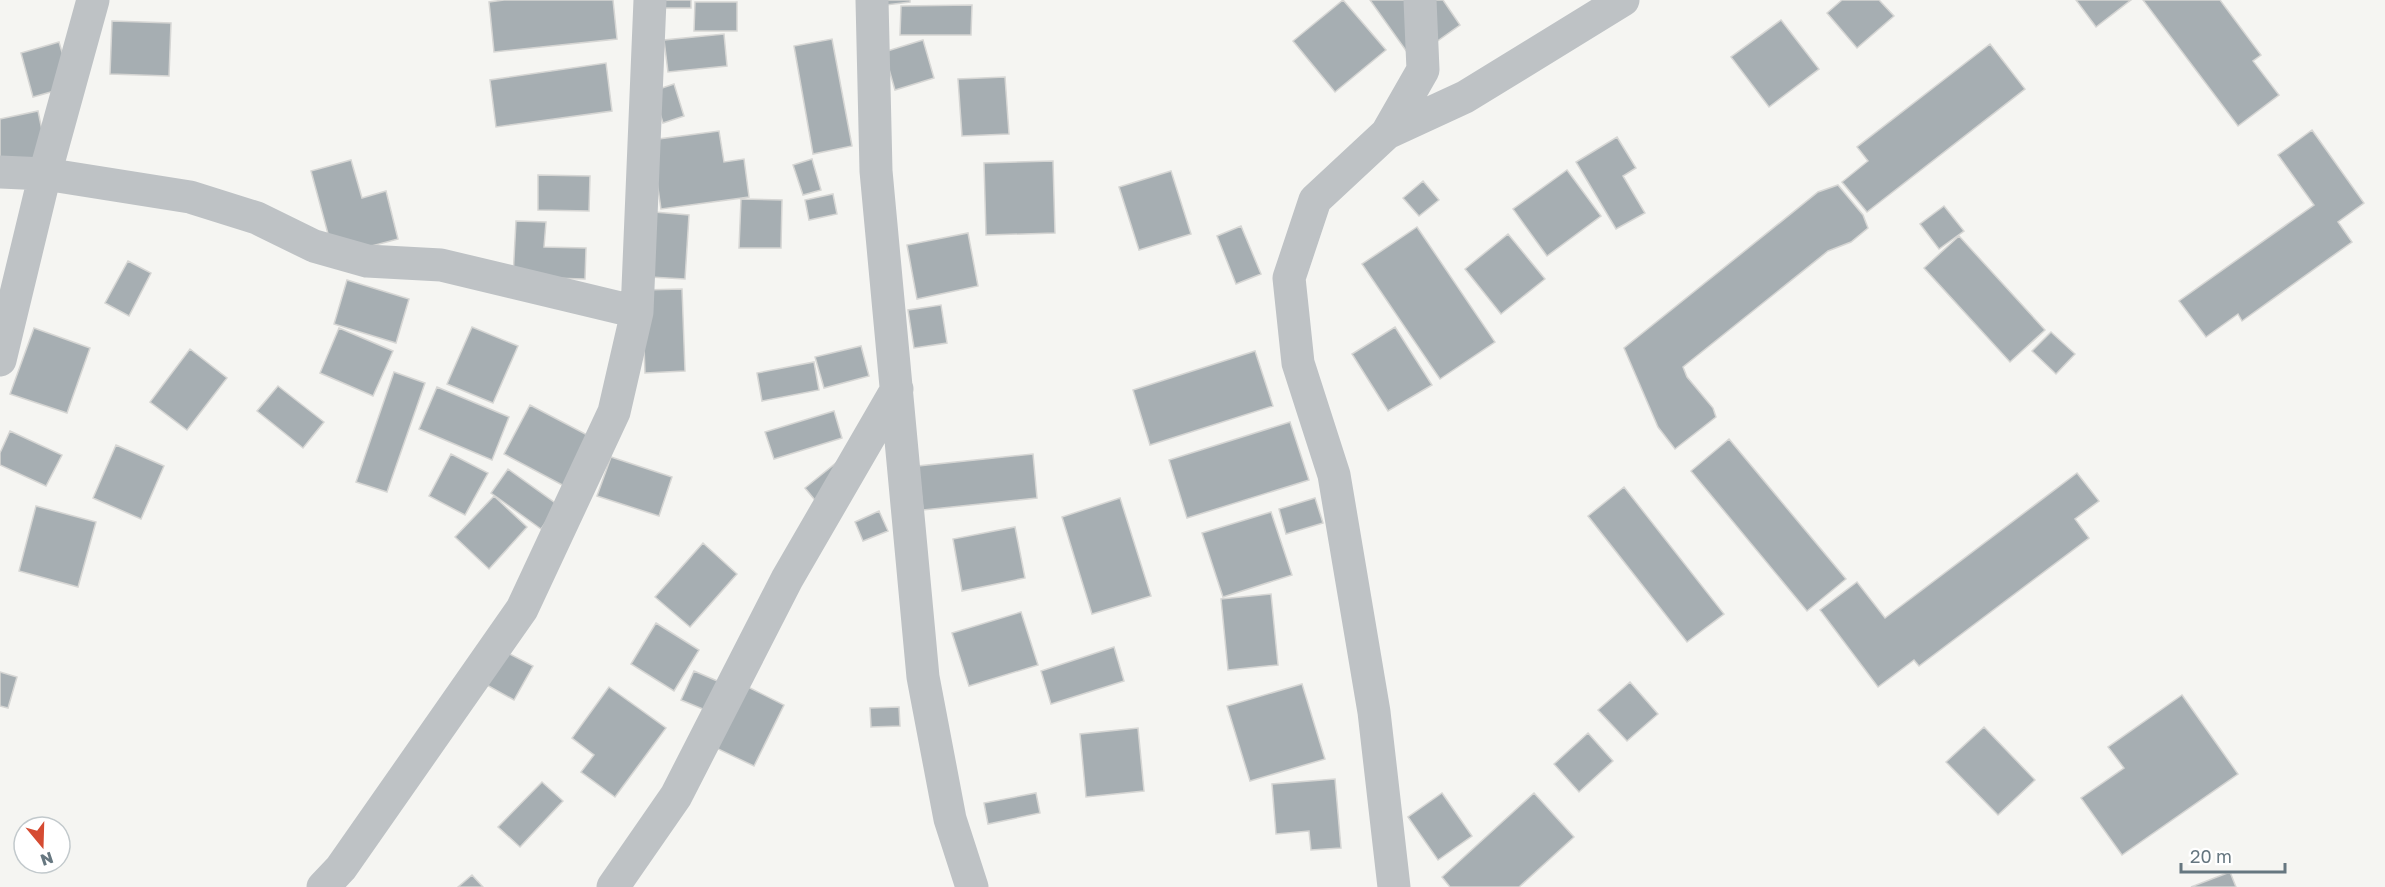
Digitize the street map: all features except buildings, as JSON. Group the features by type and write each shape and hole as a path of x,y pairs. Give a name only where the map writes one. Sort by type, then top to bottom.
{"street":[{"path":"0,360 45,174 93,0"},
{"path":"323,887 341,868 362,839 522,609 614,412 638,312 650,0"},
{"path":"872,0 876,171 923,677 950,819 972,887"},
{"path":"1387,134 1423,70 1420,0"},
{"path":"1394,887 1374,712 1334,475 1298,363 1289,278 1315,200 1387,134 1465,97 1623,0"},
{"path":"0,172 45,174 190,197 256,218 314,246 367,261 441,265 638,312"},
{"path":"613,887 676,795 787,579 897,389"}]}
